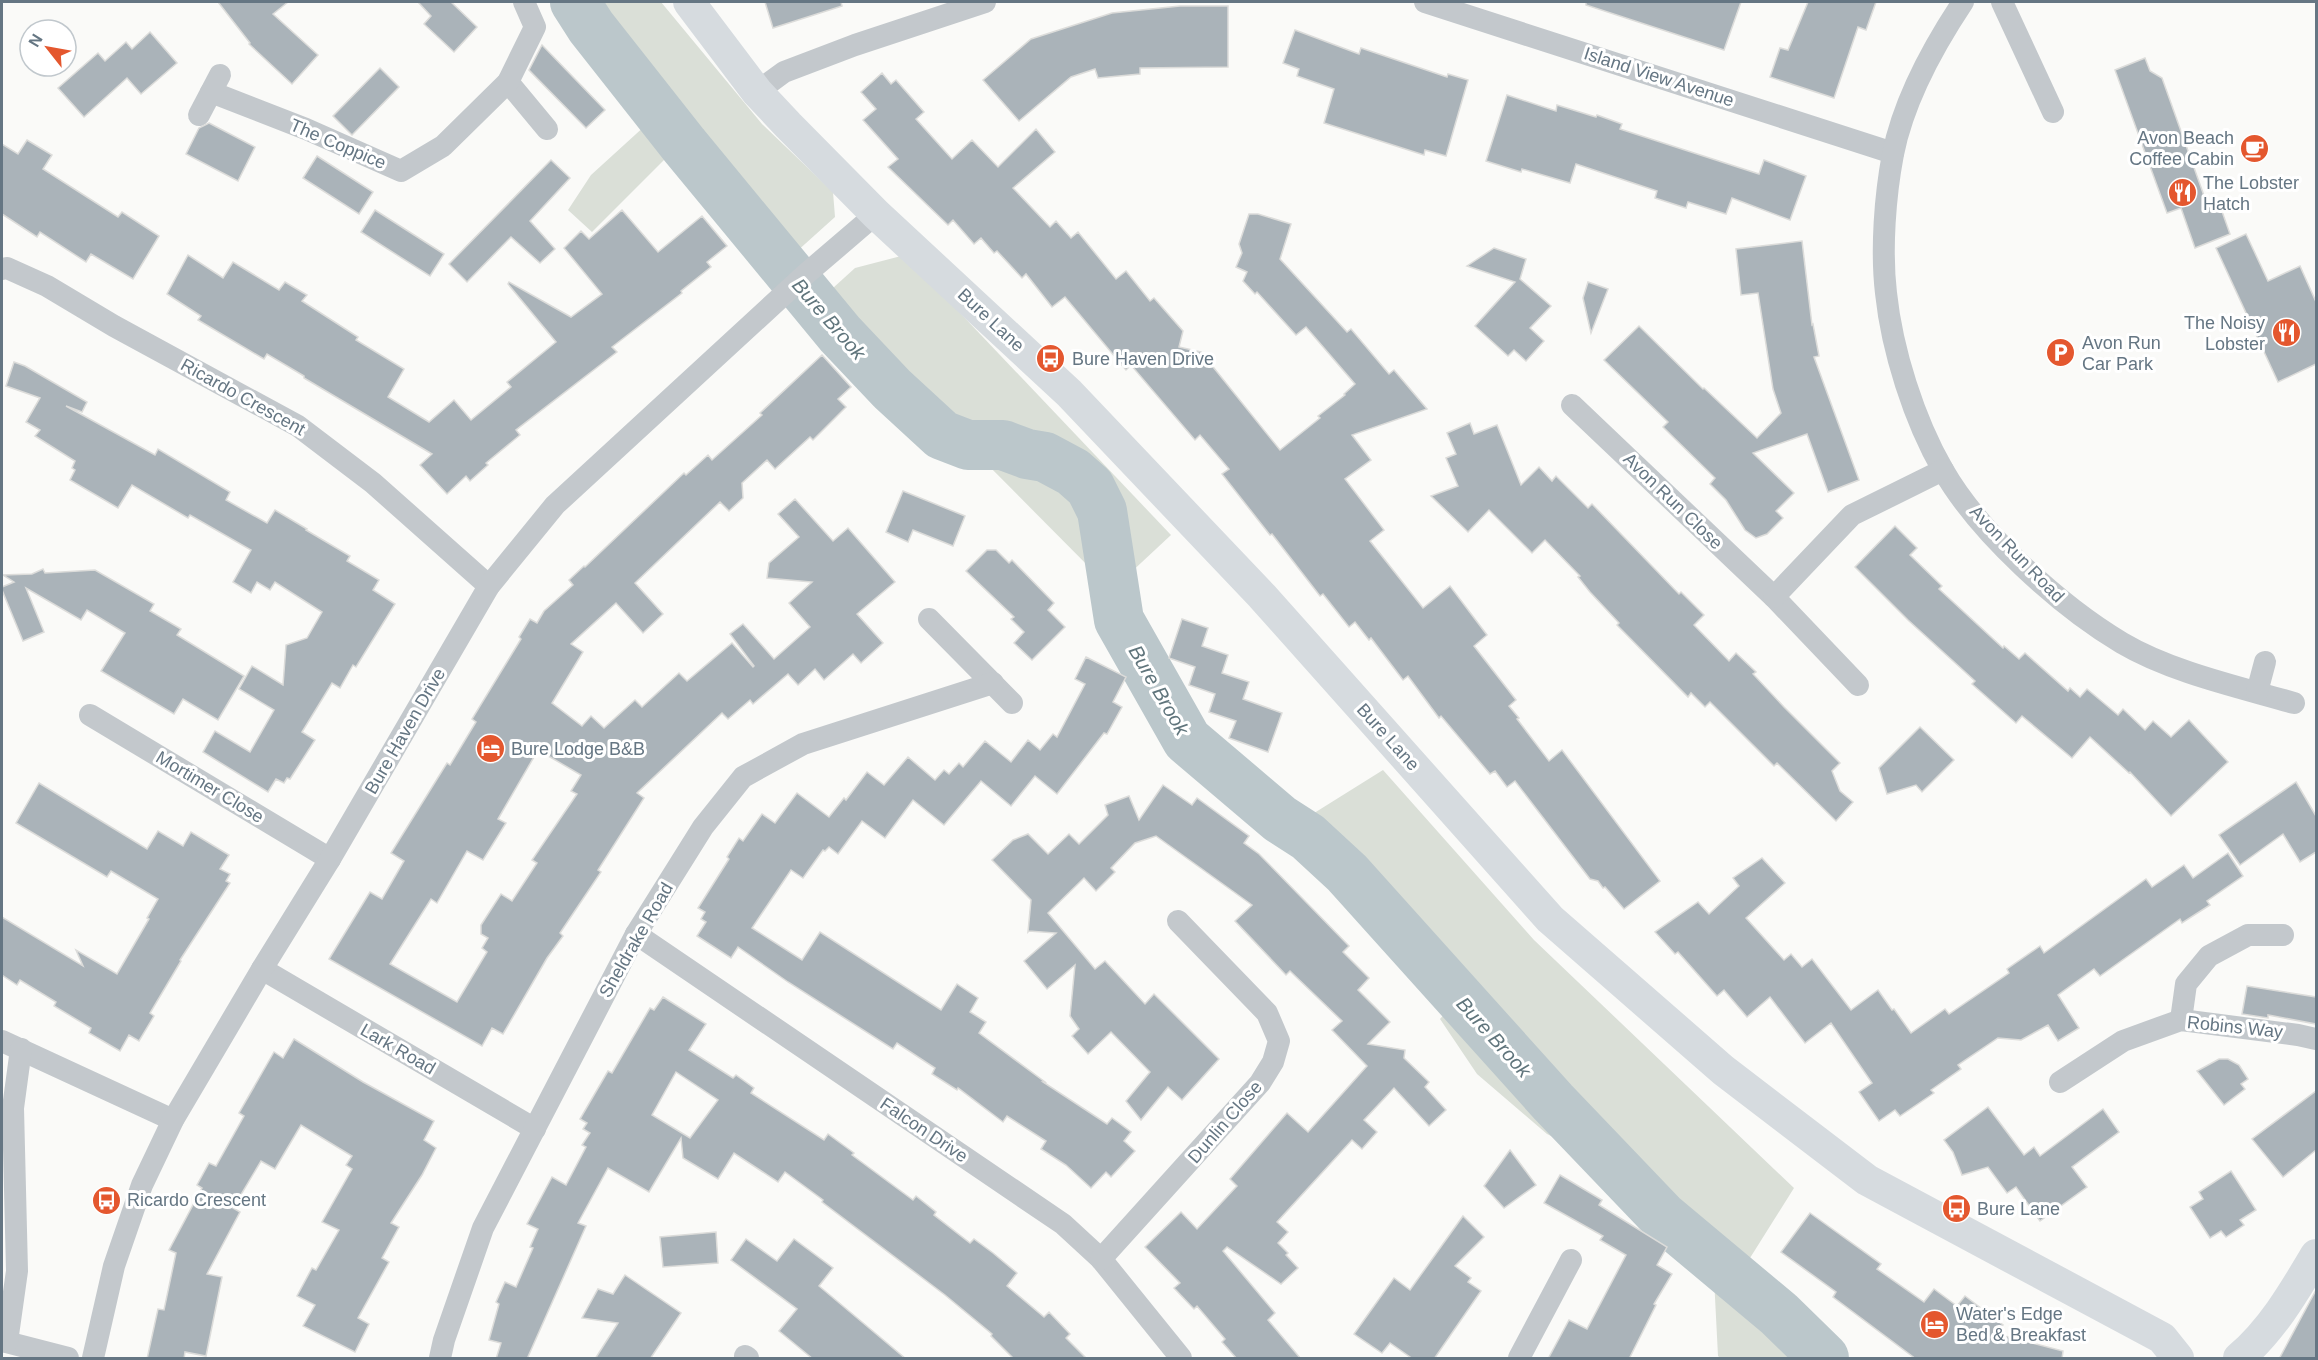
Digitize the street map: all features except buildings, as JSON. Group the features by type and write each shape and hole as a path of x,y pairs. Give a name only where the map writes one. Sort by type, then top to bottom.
{"street":[{"name":"The Coppice","path":"199,115 216,84 306,129 401,171 443,146 508,82 535,27 524,2"},
{"name":"Bure Lane","path":"689,2 757,92 876,214 1077,401 1262,596 1550,919 1723,1070 1868,1180 2162,1338 2178,1359"},
{"path":"757,92 784,72 855,45 985,2"},
{"name":"Island View Avenue","path":"1425,2 1893,153"},
{"name":"Avon Run Road","path":"1963,2 1926,62 1908,107 1893,153 1885,222 1886,293 1898,360 1921,422 1943,470 1977,517 2028,570 2081,618 2125,645 2188,672 2294,703"},
{"path":"2002,2 2053,111"},
{"path":"508,82 547,129"},
{"name":"Bure Haven Drive","path":"93,1359 114,1266 131,1215 142,1185 173,1120 330,859 489,586 555,506 785,293 876,214"},
{"name":"Ricardo Crescent","path":"2,269 7,268 47,286 114,326 298,426 373,483 489,586"},
{"name":"Avon Run Close","path":"1572,405 1774,597 1858,685"},
{"path":"1774,597 1852,514 1943,470"},
{"path":"929,619 1012,703"},
{"path":"2257,692 2265,662"},
{"name":"Sheldrake Road","path":"440,1359 444,1340 483,1228 636,934 703,827 743,777 803,744 993,682"},
{"name":"Mortimer Close","path":"90,715 330,859"},
{"name":"Dunlin Close","path":"1101,1259 1260,1083 1273,1062 1279,1041 1267,1013 1178,921"},
{"name":"Falcon Drive","path":"636,934 1063,1224 1101,1259 1181,1359"},
{"path":"2181,1020 2186,984 2209,956 2248,935 2283,935"},
{"name":"Lark Road","path":"262,969 535,1129"},
{"name":"Robins Way","path":"2061,1082 2123,1041 2181,1020 2316,1039"},
{"path":"68,1359 4,1342 17,1271 11,1045 173,1120"},
{"path":"2239,1359 2256,1344 2286,1304 2316,1255"},
{"path":"1519,1359 1571,1260"}],"shaded area":[{"path":"558,2 661,2 762,124 833,192 835,217 775,271 674,150 592,232 568,210 591,175 647,124"},
{"path":"905,255 1171,535 1112,590 822,298 855,268"},
{"path":"1383,770 1534,940 1794,1188 1733,1285 1810,1358 1720,1358 1718,1356 1714,1278 1581,1151 1547,1134 1477,1074 1440,1019 1449,1009 1299,840 1303,820"}],"waterway":[{"name":"Bure Brook","path":"575,2 591,27 684,145 840,334 892,389 942,435 968,445 1003,445 1027,454 1045,457 1073,472 1090,487 1102,511 1119,620 1187,740 1280,819 1308,837 1347,873 1553,1102 1663,1217 1779,1314 1824,1358"}],"place":[{"name":"Avon Beach Coffee Cabin","path":"2255,148"},
{"name":"The Lobster Hatch","path":"2182,193"},
{"name":"The Noisy Lobster","path":"2286,333"},
{"name":"Avon Run Car Park","path":"2061,353"},
{"name":"Bure Haven Drive","path":"1051,359"},
{"name":"Bure Lodge B&B","path":"490,749"},
{"name":"Ricardo Crescent","path":"106,1200"},
{"name":"Bure Lane","path":"1956,1209"},
{"name":"Water's Edge Bed & Breakfast","path":"1935,1324"}]}
